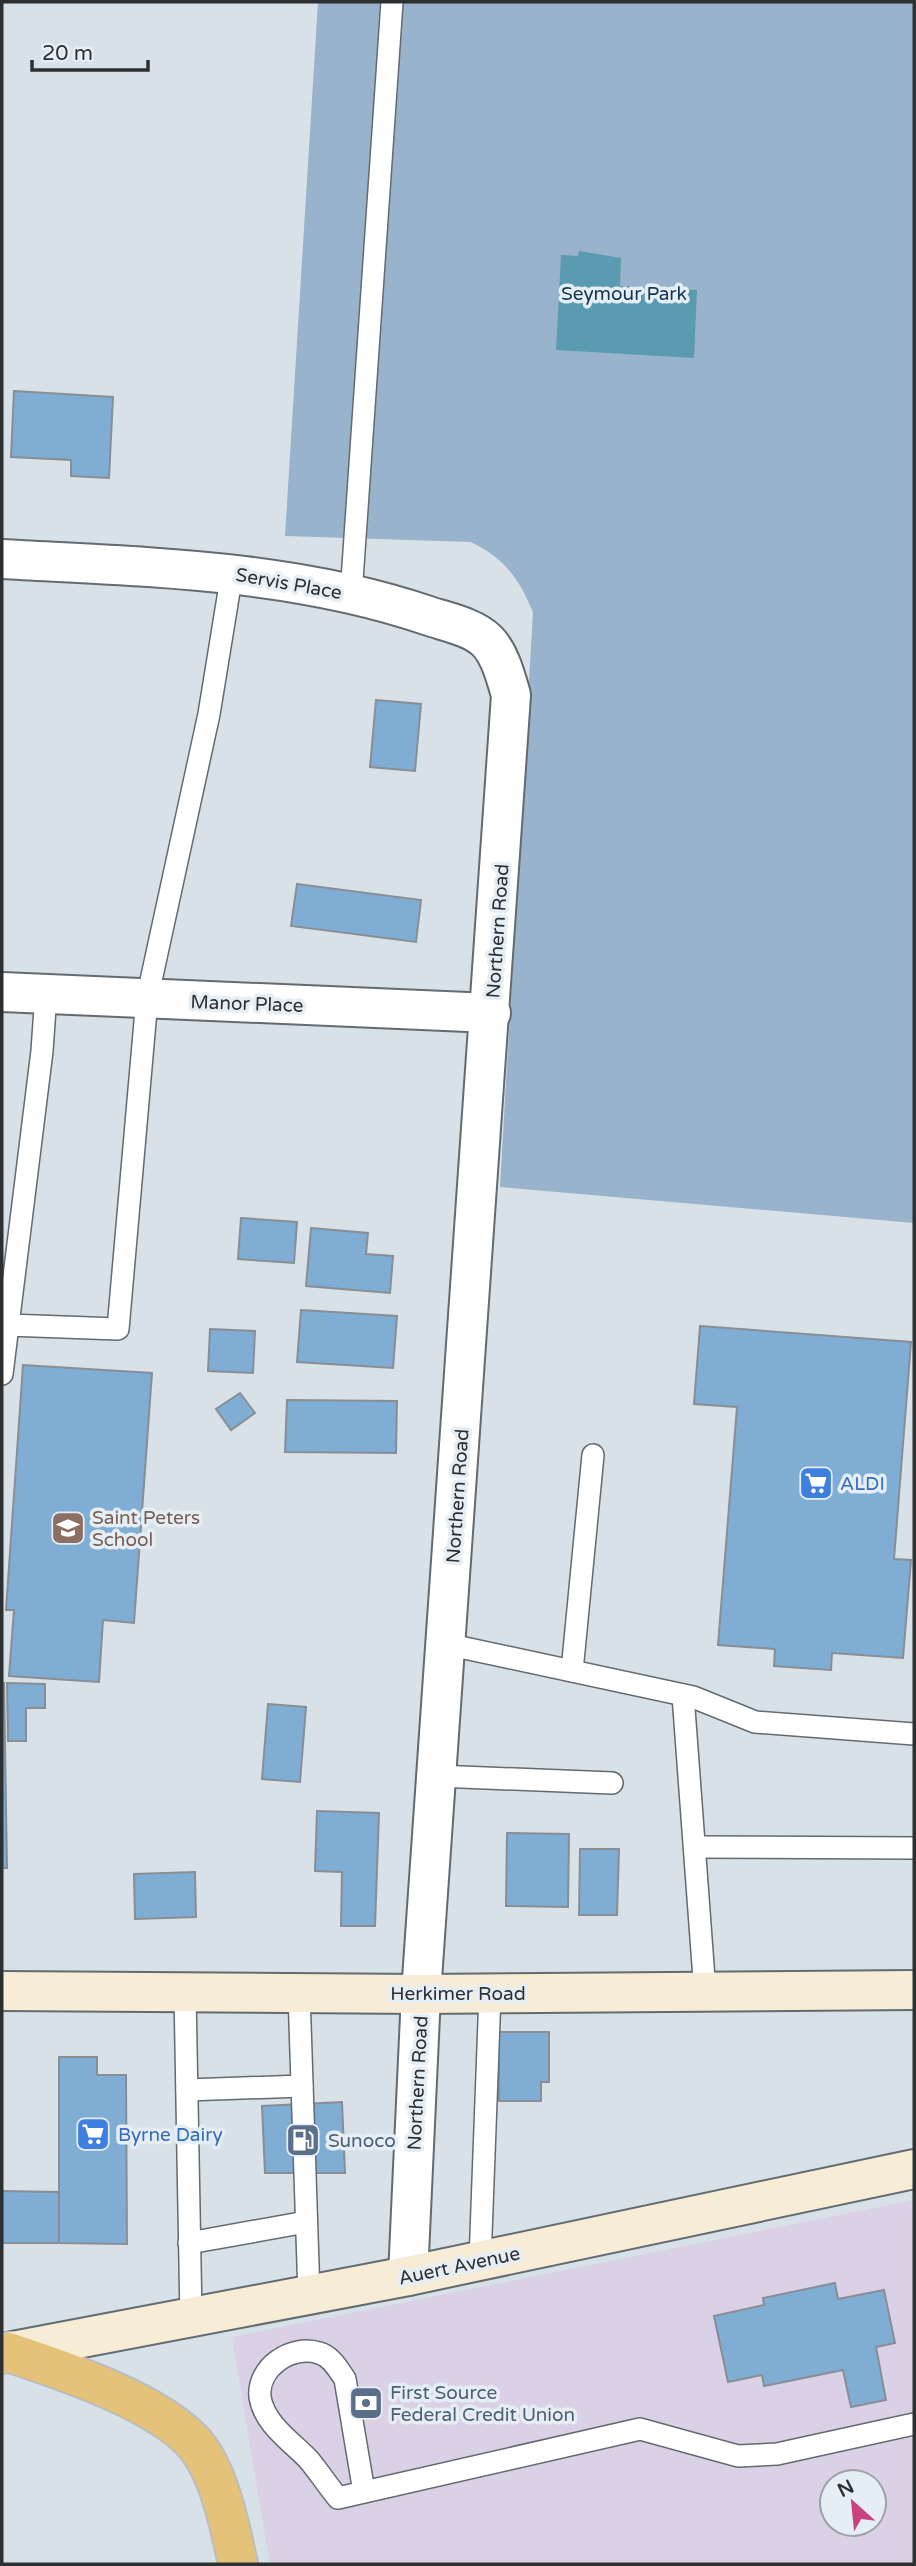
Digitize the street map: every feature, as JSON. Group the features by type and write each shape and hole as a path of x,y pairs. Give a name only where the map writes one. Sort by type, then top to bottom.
{"highway":[{"path":"5,2353 60,2370 165,2417 196,2445 225,2501 238,2564"}],"main road":[{"name":"Herkimer Road","path":"2,1991 490,1994 914,1990"},
{"name":"Auert Avenue","path":"5,2353 408,2276 914,2169"}],"street":[{"name":"Servis Place","path":"2,559 232,573 387,601 450,622 488,642 505,674 511,695 510,717"},
{"name":"Northern Road","path":"408,2276 421,1994 510,717"},
{"name":"Manor Place","path":"2,992 491,1013"}],"lane":[{"path":"351,595 392,2"},
{"path":"8,1325 118,1329 147,999 209,714 232,573"},
{"path":"2,1374 42,1051 46,995"},
{"path":"572,1671 593,1455"},
{"path":"446,1644 683,1695 755,1722 914,1734"},
{"path":"683,1695 705,1992"},
{"path":"437,1776 612,1783"},
{"path":"695,1847 914,1848"},
{"path":"185,1992 191,2318"},
{"path":"299,1993 309,2295"},
{"path":"480,2261 490,1994"},
{"path":"187,2090 302,2086"},
{"path":"189,2243 306,2222"},
{"path":"365,2492 345,2379 334,2363 320,2353 305,2351 288,2356 270,2366 261,2379 260,2399 281,2435 308,2459 338,2498 365,2492 640,2429 738,2456 777,2454 914,2424"}],"shaded area":[{"path":"579,251 621,258 620,286 697,290 694,358 556,350 561,255 578,256"},
{"path":"914,2200 914,2564 270,2564 232,2337"}],"green space":[{"name":"Seymour Park","path":"318,2 914,2 914,1223 500,1187 533,612 510,571 471,542 285,536"}],"building":[{"path":"14,391 113,397 109,478 71,476 71,460 11,457"},
{"path":"376,700 421,704 415,771 370,767"},
{"path":"297,884 421,900 416,942 291,926"},
{"path":"241,1218 297,1222 294,1263 238,1259"},
{"path":"311,1228 368,1233 366,1254 393,1256 390,1293 306,1286"},
{"path":"301,1310 397,1316 393,1368 297,1362"},
{"name":"ALDI","path":"700,1326 911,1342 894,1559 911,1560 903,1658 832,1653 831,1670 774,1666 775,1649 718,1645 737,1407 694,1404"},
{"path":"210,1329 255,1331 253,1373 208,1371"},
{"path":"23,1365 152,1373 134,1623 103,1620 99,1682 9,1676 14,1610 6,1610"},
{"path":"240,1393 255,1413 231,1430 216,1409"},
{"path":"287,1400 397,1401 396,1453 285,1452"},
{"path":"4,1683 7,1868 2,1868"},
{"path":"7,1683 45,1684 45,1708 26,1708 26,1741 8,1741"},
{"path":"268,1704 306,1707 300,1782 262,1779"},
{"path":"317,1811 379,1813 375,1926 341,1926 342,1872 315,1871"},
{"path":"507,1833 569,1834 568,1907 506,1906"},
{"path":"580,1849 619,1849 617,1915 579,1915"},
{"path":"195,1872 196,1917 135,1919 134,1874"},
{"path":"499,2032 549,2032 549,2082 541,2082 541,2101 499,2101"},
{"name":"Byrne Dairy","path":"59,2057 97,2057 97,2075 126,2075 127,2244 59,2243"},
{"name":"Sunoco","path":"342,2102 345,2173 265,2173 262,2106"},
{"path":"2,2191 59,2192 59,2243 2,2243"},
{"path":"835,2283 838,2299 884,2290 895,2343 876,2347 886,2400 851,2407 843,2370 764,2386 762,2375 728,2382 714,2316 764,2305 763,2298"},
{"name":"First Source Federal Credit Union","path":"371,2391 376,2411 361,2414 356,2394"}],"place":[{"name":"ALDI","path":"816,1483"},
{"name":"Saint Peters School","path":"68,1528"},
{"name":"Byrne Dairy","path":"93,2134"},
{"name":"Sunoco","path":"303,2140"},
{"name":"First Source Federal Credit Union","path":"366,2403"}]}
